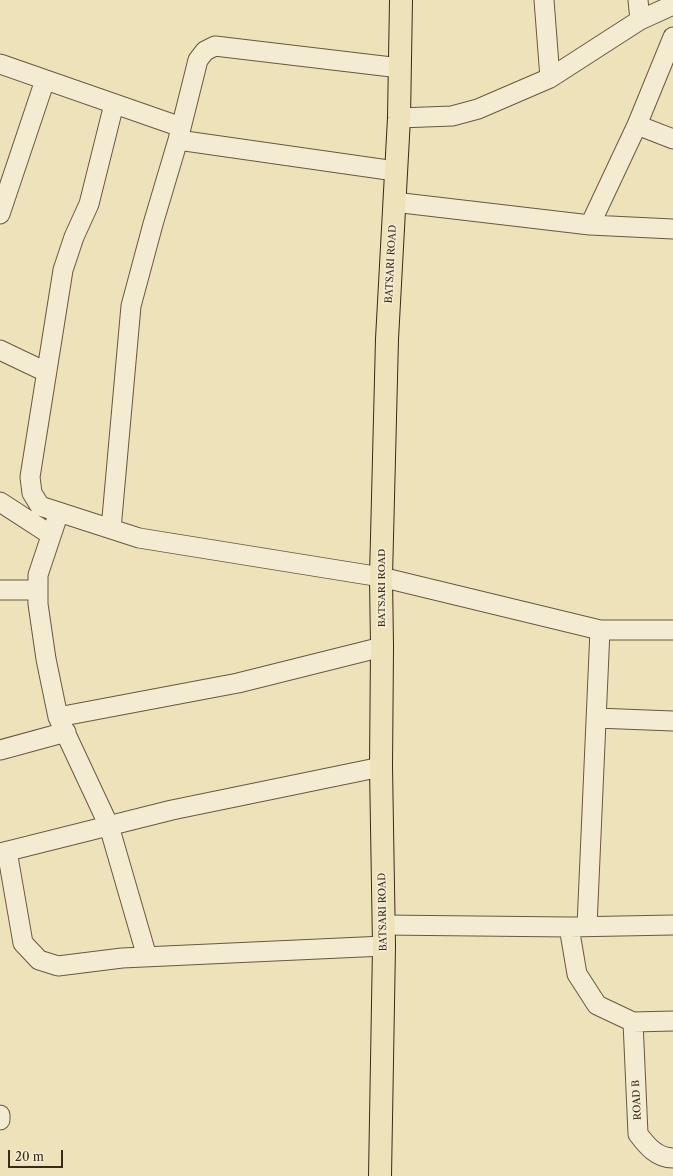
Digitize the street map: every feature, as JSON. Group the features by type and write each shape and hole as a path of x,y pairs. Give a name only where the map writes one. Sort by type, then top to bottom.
{"main road":[{"name":"BATSARI ROAD","path":"380,1176 384,936 381,766 381,578 387,339 398,118 401,0"}],"street":[{"path":"544,0 550,78"},
{"path":"638,0 640,20"},
{"path":"398,118 452,116 478,109 550,78 640,20 673,5"},
{"path":"590,225 637,124 673,37"},
{"path":"111,529 131,306 180,133 198,60 205,51 215,46 400,68"},
{"path":"0,64 114,104 180,133 395,172"},
{"path":"0,214 45,80"},
{"path":"114,104 89,204 74,237 63,270 30,477 32,493 40,506 139,538 381,578 600,630 673,630"},
{"path":"637,124 673,140"},
{"path":"394,202 590,225 673,229"},
{"path":"0,350 46,372"},
{"path":"0,502 51,535"},
{"path":"59,512 38,575 38,604 46,659 62,725 109,826 147,957"},
{"path":"0,590 38,590"},
{"path":"600,630 596,718 578,926 577,974 597,1005 632,1022 673,1021"},
{"path":"0,750 62,725 238,683 382,646"},
{"path":"596,718 673,721"},
{"path":"381,766 179,809 3,852 23,943 39,960 58,966 122,958 384,936 578,926 673,925"},
{"name":"ROAD B","path":"632,1022 638,1134 647,1147 666,1158 673,1158"},
{"path":"0,1115 0,1120"}]}
